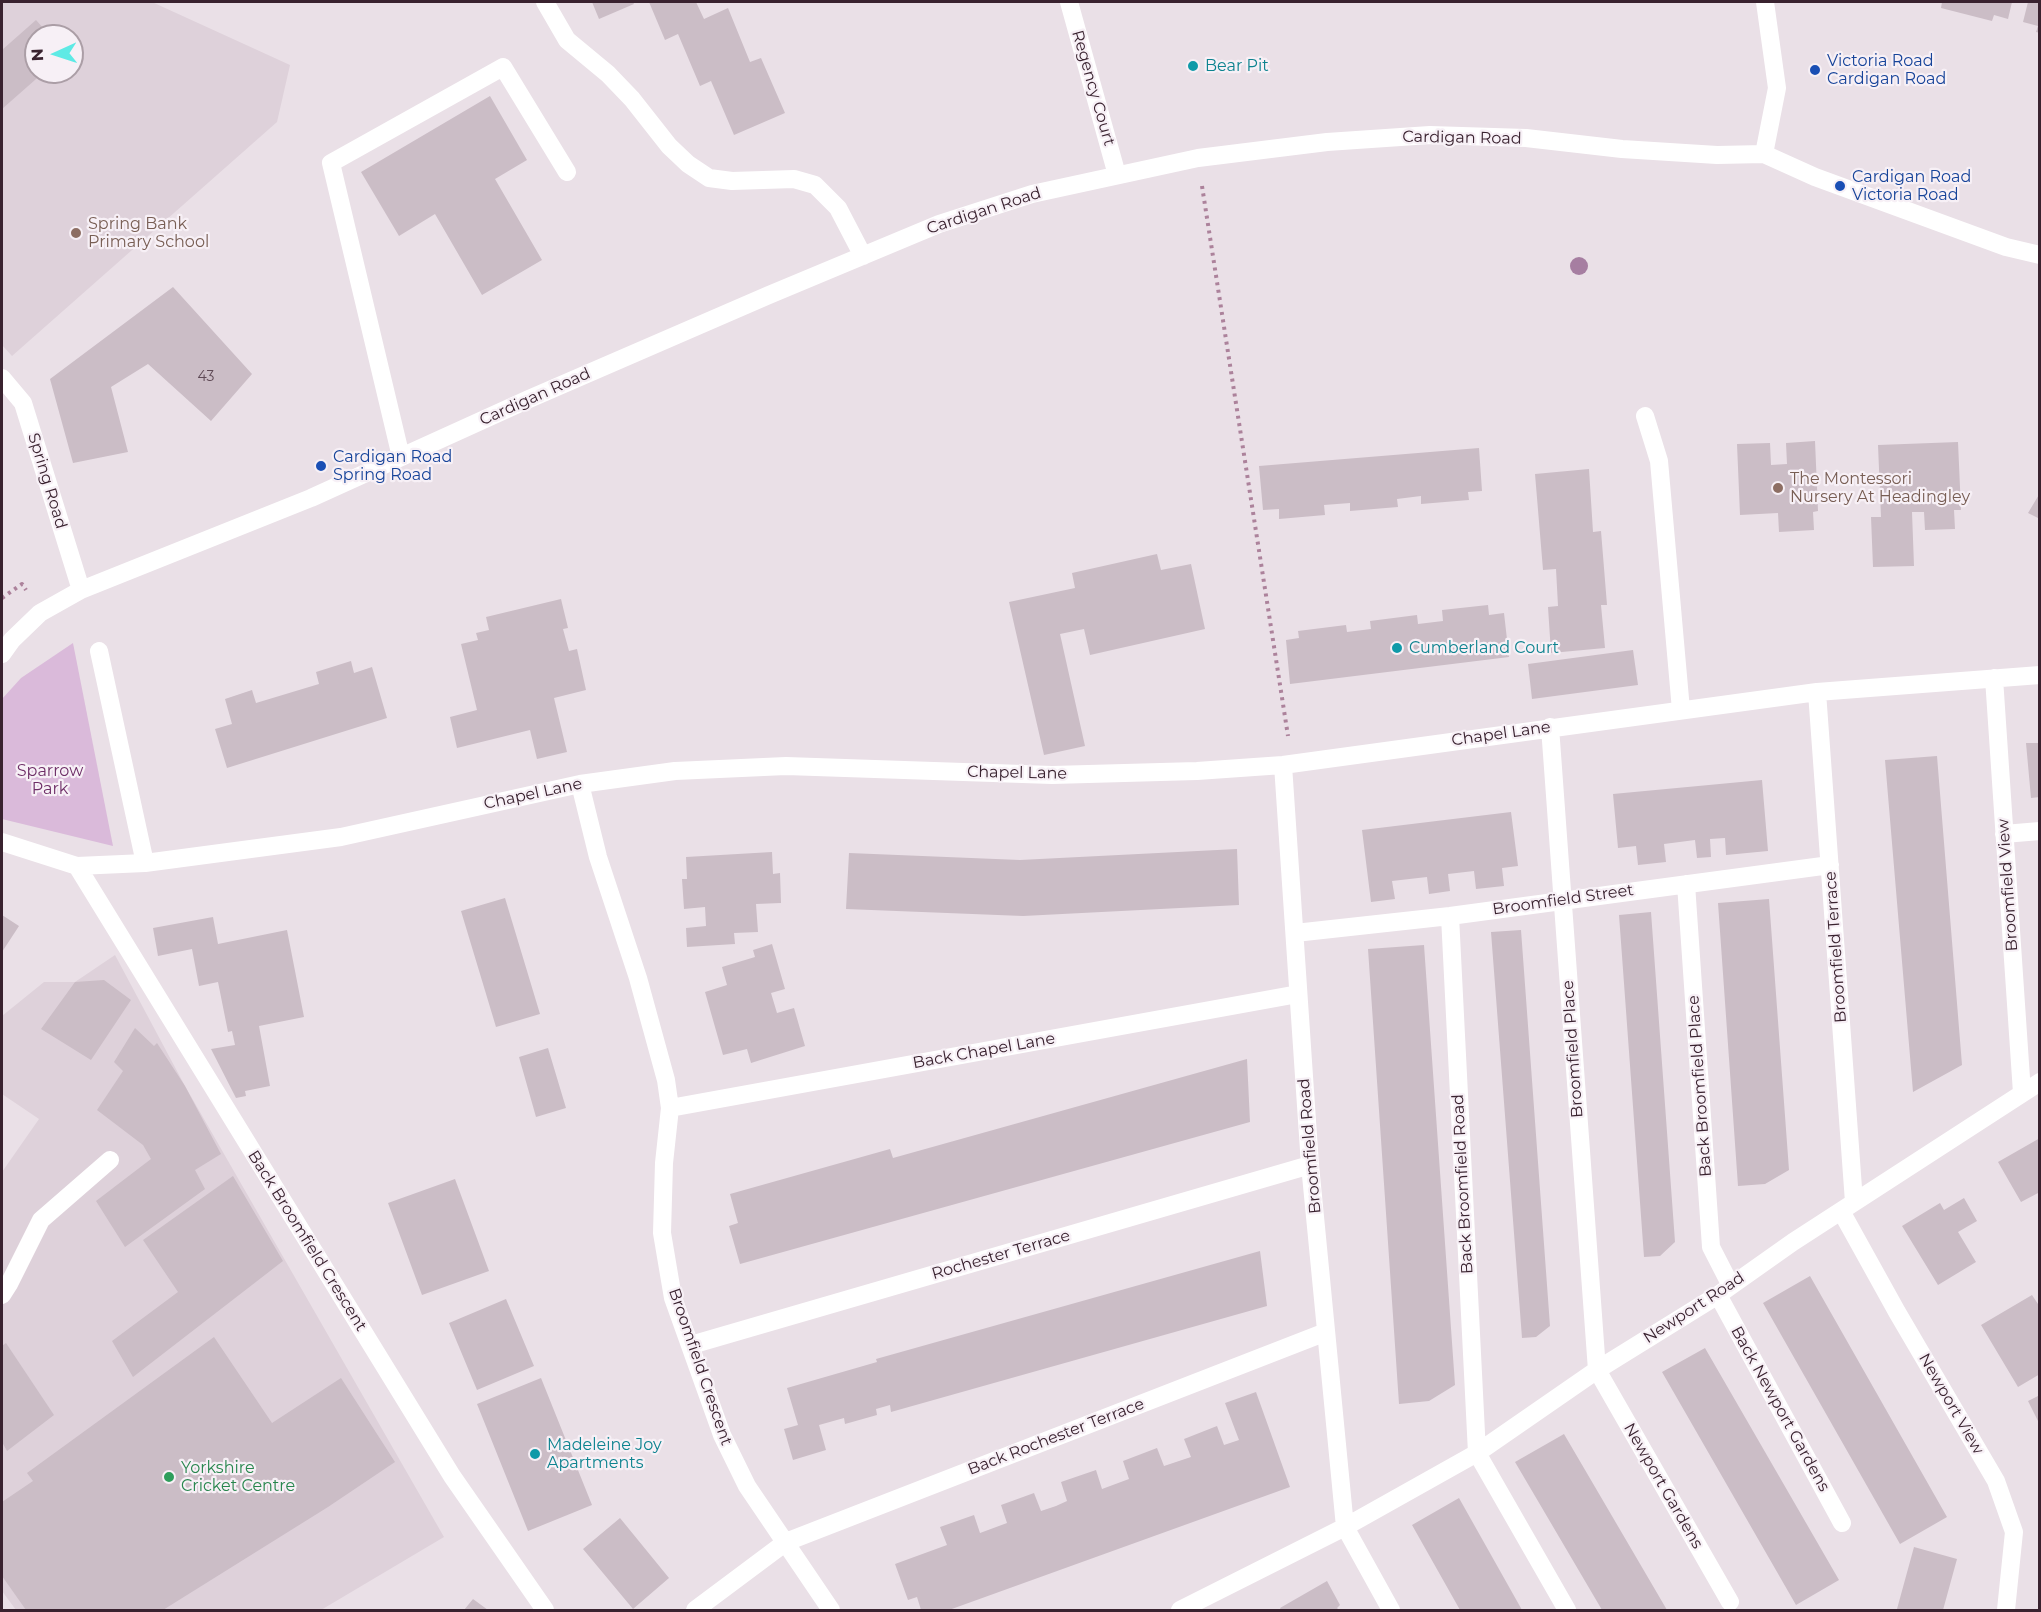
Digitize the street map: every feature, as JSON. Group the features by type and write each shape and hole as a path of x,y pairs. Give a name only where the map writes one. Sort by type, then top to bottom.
{"street":[{"path":"544,2 567,40 616,82 669,146 688,164 709,178 732,181 794,179 815,185 838,207 863,256"},
{"name":"Regency Court","path":"1069,2 1117,175"},
{"path":"1764,154 1777,88 1765,2"},
{"path":"401,457 331,163 503,67 567,172"},
{"name":"Cardigan Road","path":"5,642 40,613 81,590 311,498 529,399 939,225 1032,194 1198,159 1327,142 1430,135 1526,138 1622,149 1717,155 1764,154 1815,177 2006,247 2040,255"},
{"name":"Spring Road","path":"2,378 23,403 81,590"},
{"path":"1645,416 1659,461 1681,710"},
{"path":"99,651 146,863"},
{"name":"Chapel Lane","path":"2,842 77,866 146,863 341,837 580,784 675,771 786,766 1052,775 1197,771 1282,765 1817,692 2040,675"},
{"name":"Broomfield View","path":"1994,678 2022,1093"},
{"name":"Broomfield Terrace","path":"1817,692 1830,866 1848,1207"},
{"name":"Broomfield Place","path":"1550,727 1597,1370"},
{"name":"Broomfield Road","path":"1282,765 1310,1165 1345,1527"},
{"name":"Broomfield Crescent","path":"580,784 598,857 638,978 663,1069 670,1108 664,1163 662,1233 673,1298 722,1435 747,1486 831,1611"},
{"path":"2004,834 2040,831"},
{"name":"Back Broomfield Crescent","path":"77,866 452,1476 544,1611"},
{"name":"Broomfield Street","path":"1295,933 1830,866"},
{"name":"Back Broomfield Place","path":"1686,884 1711,1247 1724,1289"},
{"name":"Back Broomfield Road","path":"1450,915 1477,1453"},
{"name":"Back Chapel Lane","path":"670,1108 1298,994"},
{"name":"Newport Road","path":"1345,1527 1477,1453 1597,1370 2040,1082"},
{"path":"2,1295 41,1220 110,1160"},
{"name":"Rochester Terrace","path":"691,1345 1310,1165"},
{"name":"Newport View","path":"1848,1207 1897,1312 1996,1481 2014,1532 2006,1611"},
{"name":"Back Newport Gardens","path":"1724,1289 1842,1523"},
{"name":"Back Rochester Terrace","path":"786,1542 1326,1332"},
{"name":"Newport Gardens","path":"1597,1370 1730,1602"},
{"path":"1477,1453 1567,1611"},
{"path":"1180,1611 1345,1527 1391,1611"},
{"path":"695,1611 786,1542"}],"path":[{"path":"1198,159 1288,735 1282,765"}],"shaded area":[{"name":"Spring Bank Primary School","path":"2,2 152,2 290,65 277,122 12,356 2,345"},
{"path":"115,955 185,1086 444,1537 321,1610 16,1610 2,1591 2,1172 39,1119 2,1094 2,1016 44,982 75,982"}],"green space":[{"name":"Sparrow Park","path":"73,643 113,846 2,819 2,699 21,678"}],"building":[{"path":"592,2 633,2 634,4 599,19"},
{"path":"649,2 696,2 704,19 728,8 750,62 761,58 785,113 734,135 711,81 700,86 678,34 665,40"},
{"path":"1942,2 2012,2 2008,19 1994,15 1992,21 1941,8"},
{"path":"2028,2 2040,2 2040,33 2036,32 2038,26 2023,22"},
{"path":"24,31 24,84 30,84 2,109 2,50"},
{"path":"490,96 527,160 495,179 542,260 482,295 435,214 399,236 361,172"},
{"path":"173,287 252,374 211,421 148,364 111,387 128,452 73,463 50,379"},
{"name":"The Montessori Nursery At Headingley","path":"1815,441 1818,511 1813,512 1814,530 1779,532 1778,513 1740,515 1737,444 1770,443 1771,465 1787,464 1786,443"},
{"path":"1958,442 1961,510 1954,510 1955,529 1925,530 1924,512 1912,512 1914,566 1873,567 1871,517 1881,517 1878,445"},
{"path":"1479,448 1482,491 1468,492 1469,500 1421,504 1421,496 1397,499 1398,507 1350,511 1350,503 1324,505 1325,515 1279,519 1279,509 1263,510 1259,466"},
{"path":"1589,469 1593,532 1601,531 1607,605 1601,605 1605,648 1551,653 1548,607 1558,606 1556,569 1543,570 1535,474"},
{"path":"2040,493 2040,519 2028,513"},
{"path":"1157,554 1161,570 1191,564 1205,629 1090,655 1084,629 1060,634 1085,746 1044,755 1009,602 1075,588 1072,573"},
{"path":"561,599 568,628 563,629 569,651 577,649 586,690 554,698 567,752 537,759 530,730 457,748 450,717 477,710 461,644 478,640 476,633 489,630 486,617"},
{"name":"Cumberland Court","path":"1488,605 1489,615 1504,613 1509,657 1290,684 1286,640 1299,638 1298,631 1346,625 1347,632 1371,629 1370,621 1417,615 1418,624 1443,621 1442,610"},
{"path":"1633,650 1638,685 1532,699 1528,664"},
{"path":"351,661 354,673 372,667 387,718 227,768 215,729 232,724 225,699 252,690 256,703 319,684 316,672"},
{"path":"2026,743 2040,743 2040,797 2031,798"},
{"path":"1937,756 1962,1065 1913,1092 1885,760"},
{"path":"1762,780 1768,851 1726,855 1725,838 1710,839 1711,857 1697,858 1695,840 1664,844 1666,862 1638,865 1636,846 1618,848 1613,794"},
{"path":"1511,812 1518,866 1502,868 1504,886 1476,889 1474,871 1448,874 1450,891 1429,894 1427,877 1392,881 1395,899 1371,902 1362,830"},
{"path":"1237,849 1239,905 1023,916 846,909 849,853 1020,860"},
{"path":"772,852 773,874 780,873 781,903 756,904 758,932 734,933 735,944 687,947 686,928 706,926 705,907 684,909 682,879 687,879 686,857"},
{"path":"505,898 540,1014 496,1027 461,911"},
{"path":"1769,899 1789,1170 1765,1184 1738,1186 1718,903"},
{"path":"1651,912 1675,1242 1660,1256 1644,1257 1619,915"},
{"path":"2,915 19,926 2,952"},
{"path":"213,917 218,944 287,930 304,1017 259,1026 270,1086 245,1091 246,1096 236,1098 211,1049 235,1045 232,1031 228,1032 218,982 199,986 192,949 158,956 153,928"},
{"path":"1521,930 1550,1326 1536,1337 1522,1338 1491,932"},
{"path":"772,944 785,989 771,993 777,1013 794,1008 805,1046 751,1063 747,1049 723,1055 705,992 727,985 722,967 755,957 753,950"},
{"path":"1424,945 1455,1385 1429,1401 1399,1404 1368,949"},
{"path":"104,980 131,1000 91,1060 41,1029 75,982"},
{"path":"135,1028 154,1046 157,1043 185,1086 221,1154 195,1170 205,1189 125,1247 96,1201 151,1159 143,1145 97,1110 123,1071 114,1062"},
{"path":"548,1048 566,1108 536,1117 519,1057"},
{"path":"1247,1059 1250,1122 740,1264 729,1226 738,1223 730,1194 890,1149 893,1158"},
{"path":"2040,1138 2040,1192 2021,1202 1998,1162"},
{"path":"233,1176 283,1261 133,1377 112,1341 178,1292 143,1240"},
{"path":"455,1179 489,1271 422,1295 388,1203"},
{"path":"1964,1198 1977,1221 1958,1232 1976,1262 1938,1285 1902,1226 1940,1203 1944,1210"},
{"path":"1260,1251 1267,1306 891,1412 890,1405 876,1409 877,1415 845,1424 844,1418 819,1425 826,1450 793,1460 784,1429 798,1425 787,1388 877,1362 876,1359"},
{"path":"1810,1276 1947,1517 1900,1544 1763,1303"},
{"path":"2032,1295 2040,1307 2040,1374 2018,1387 1981,1325"},
{"path":"506,1299 534,1366 477,1390 449,1323"},
{"name":"Yorkshire Cricket Centre","path":"214,1337 272,1423 341,1378 395,1462 328,1507 163,1610 26,1610 2,1576 2,1502 33,1481 27,1473"},
{"path":"6,1343 54,1415 7,1451 2,1442 2,1346"},
{"path":"1705,1348 1839,1580 1796,1605 1662,1372"},
{"name":"Madeleine Joy Apartments","path":"541,1378 592,1505 528,1531 477,1404"},
{"path":"1256,1392 1290,1487 949,1610 921,1610 917,1597 908,1600 895,1564 947,1545 940,1527 974,1515 980,1533 1007,1523 1001,1505 1034,1493 1041,1511 1056,1506 1067,1501 1061,1482 1096,1470 1102,1489 1129,1479 1123,1461 1157,1448 1164,1466 1191,1457 1184,1439 1217,1426 1224,1445 1239,1440 1225,1403"},
{"path":"2040,1395 2040,1425 2028,1401"},
{"path":"1564,1434 1667,1610 1602,1610 1515,1462"},
{"path":"1459,1498 1522,1610 1460,1610 1412,1525"},
{"path":"620,1518 669,1578 633,1609 583,1549"},
{"path":"1914,1547 1957,1559 1943,1610 1897,1609"},
{"path":"1327,1581 1340,1605 1337,1608 1339,1610 1281,1610 1280,1608"},
{"path":"473,1599 488,1610 464,1610"}],"place":[{"name":"Bear Pit","path":"1193,66"},
{"name":"Victoria Road Cardigan Road","path":"1815,70"},
{"name":"Cardigan Road Victoria Road","path":"1840,186"},
{"name":"Spring Bank Primary School","path":"76,233"},
{"name":"Cardigan Road Spring Road","path":"321,466"},
{"name":"The Montessori Nursery At Headingley","path":"1778,488"},
{"name":"Cumberland Court","path":"1397,648"},
{"name":"Madeleine Joy Apartments","path":"535,1454"},
{"name":"Yorkshire Cricket Centre","path":"169,1477"}]}
